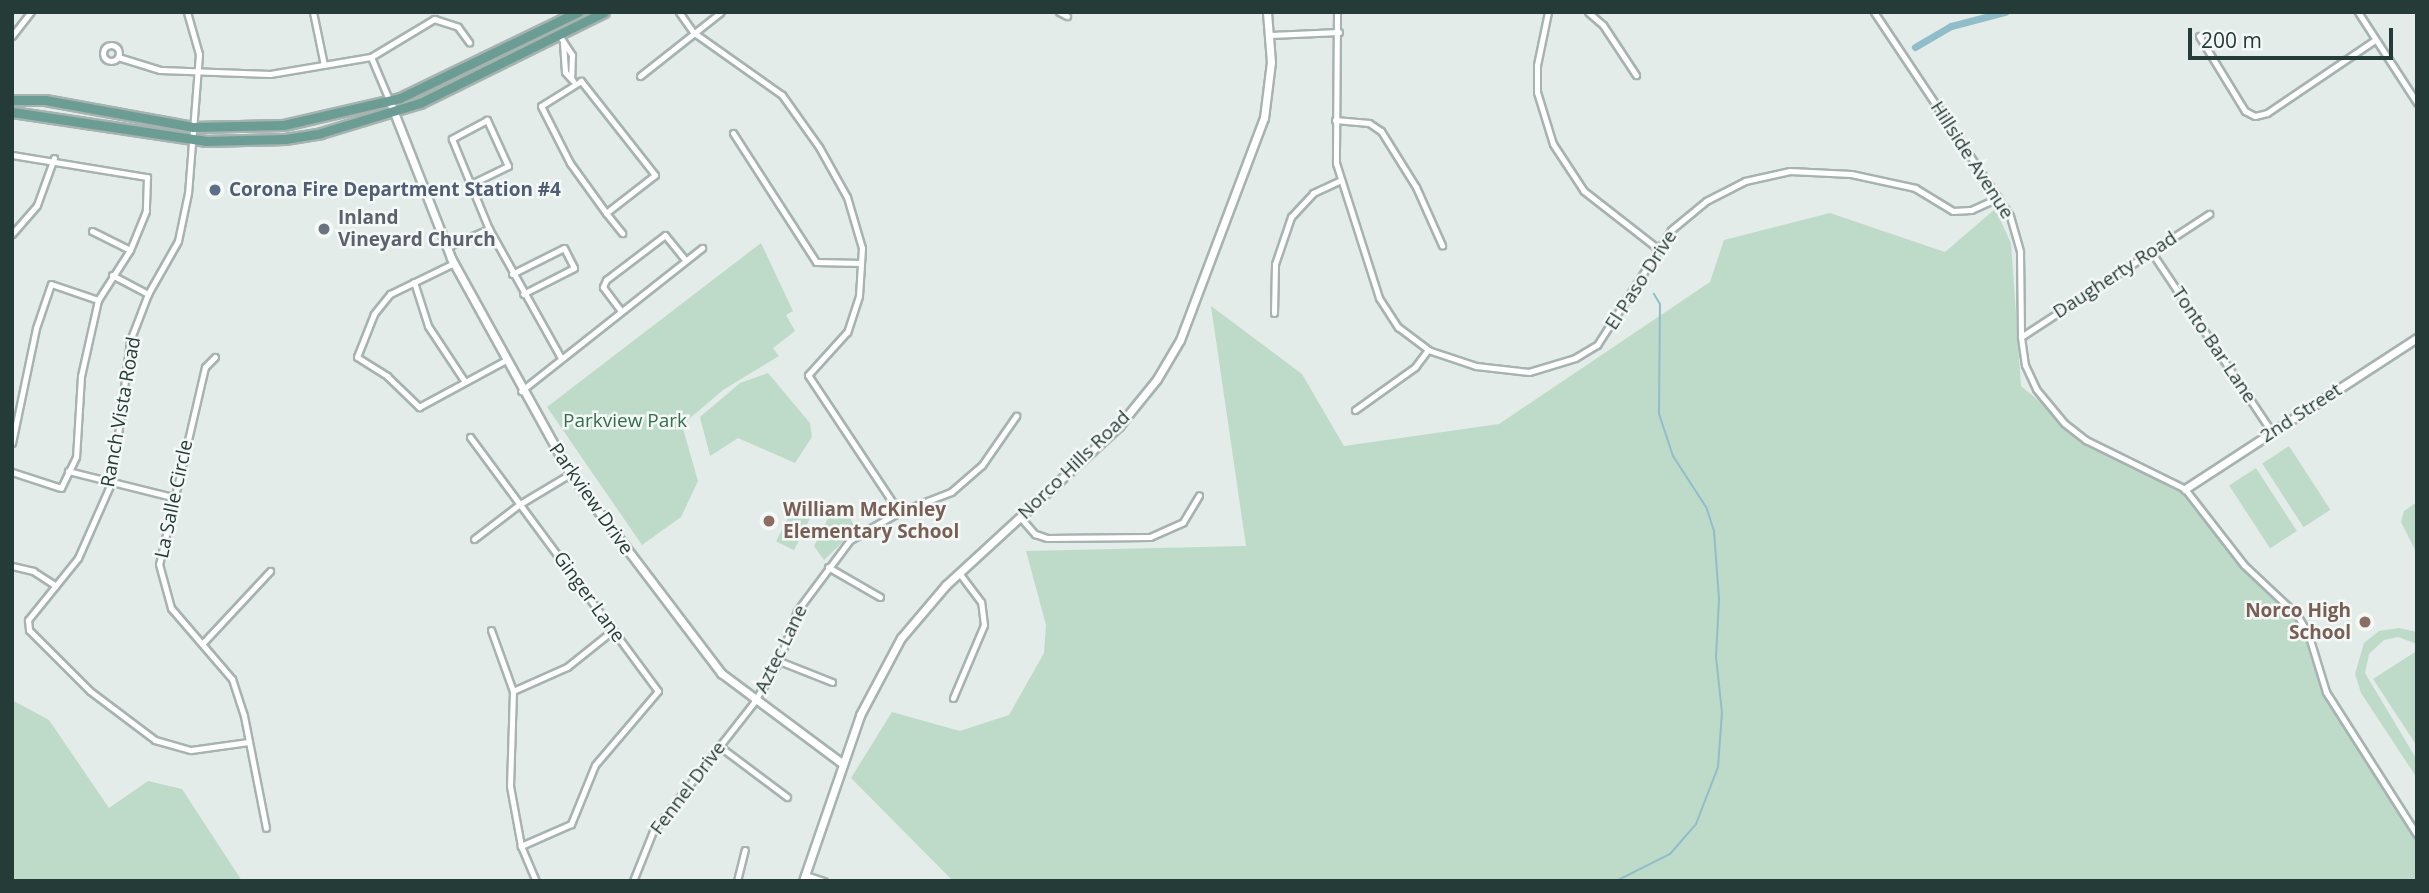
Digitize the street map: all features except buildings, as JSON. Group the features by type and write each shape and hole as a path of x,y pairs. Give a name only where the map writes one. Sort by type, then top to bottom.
{"main road":[{"path":"12,100 45,100 192,127 284,125 390,102 578,12"},
{"path":"12,112 191,139 285,139 394,114 561,39 604,12"},
{"path":"527,38 552,32 561,39"}],"street":[{"path":"12,36 31,12"},
{"name":"Ranch Vista Road","path":"187,12 199,54 178,241 148,294 130,341 120,391 112,481 78,558 28,620 29,630 59,663 135,727 165,744 191,750 248,742"},
{"path":"313,12 324,65"},
{"path":"430,12 434,19 458,27 469,42"},
{"path":"679,12 693,33 782,95 847,197 859,225 859,296 847,332 808,375 899,512"},
{"path":"640,76 721,12"},
{"path":"1059,12 1067,16"},
{"name":"Norco Hills Road","path":"804,878 843,764 880,670 924,608 1119,426 1157,379 1180,340 1264,118 1271,35 1267,12"},
{"name":"El Paso Drive","path":"1337,12 1339,32 1335,120 1341,180 1379,298 1398,327 1428,350 1502,371 1529,372 1576,358 1597,345 1612,327 1657,248 1706,201 1768,174 1812,170 1851,174 1914,188 1953,211 1971,210 1998,198"},
{"path":"1548,12 1537,65 1537,92 1553,144 1584,191 1657,248"},
{"path":"1588,12 1603,25 1636,75"},
{"name":"Hillside Avenue","path":"1874,12 1998,198 2018,233 2021,337 2025,365 2036,389 2064,423 2086,440 2185,489 2244,565 2297,615 2308,632 2326,692 2417,835"},
{"path":"2358,12 2417,103"},
{"path":"118,57 160,70 270,74 371,57 434,19"},
{"path":"1271,35 1339,32"},
{"path":"2199,36 2245,111 2255,116 2267,113 2375,40"},
{"path":"561,39 568,45 573,64 573,81"},
{"path":"561,39 565,66 573,81"},
{"name":"Parkview Drive","path":"371,57 454,263 521,391 570,474 721,673 754,702 843,764"},
{"path":"565,66 573,64"},
{"path":"606,213 655,175 581,80 573,81 541,106 570,163 606,213 622,233"},
{"path":"473,183 508,166 487,120 452,139 473,183 489,229 561,358"},
{"path":"1335,120 1369,123 1381,131 1416,187 1441,245"},
{"path":"733,133 816,262 861,263"},
{"path":"12,155 54,158 147,177 146,211 130,250 98,300 81,376 76,457 61,488 12,472"},
{"path":"12,234 37,205 54,158"},
{"path":"1274,313 1275,264 1291,217 1313,193 1341,180"},
{"name":"Daugherty Road","path":"2021,337 2209,214"},
{"path":"447,247 489,229"},
{"path":"92,231 130,250"},
{"path":"621,312 603,288 606,280 665,235 686,261"},
{"path":"512,274 564,248 574,268 523,294"},
{"path":"521,391 702,248"},
{"name":"Tonto Bar Lane","path":"2156,259 2272,432"},
{"path":"454,263 390,294 380,305 357,352 360,361 387,376 418,407 504,360"},
{"path":"112,275 148,294"},
{"path":"414,282 428,326 465,382"},
{"path":"12,443 36,328 51,284 98,300"},
{"name":"2nd Street","path":"2185,489 2417,338"},
{"path":"1354,411 1415,367 1428,350"},
{"name":"La Salle Circle","path":"215,357 205,367 172,497 159,564 171,608 232,679 267,828"},
{"name":"Aztec Lane","path":"754,702 779,661 797,611 850,540 899,512 951,492 982,465 1016,415"},
{"name":"Ginger Lane","path":"470,437 658,691 595,765 571,824 521,846"},
{"path":"68,471 172,497"},
{"path":"474,539 520,504 570,474"},
{"path":"1020,517 1035,534 1047,538 1150,537 1183,522 1199,495"},
{"path":"12,566 33,571 56,586"},
{"path":"828,566 880,597"},
{"path":"202,643 270,571"},
{"path":"953,698 984,625 981,602 959,573"},
{"path":"491,630 513,691 510,786 521,846 536,881"},
{"path":"513,691 567,667 612,631"},
{"path":"779,661 832,682"},
{"name":"Fennel Drive","path":"633,881 653,831 754,702"},
{"path":"719,746 787,797"},
{"path":"737,881 745,850"},
{"path":"804,878 824,881"}],"green space":[{"path":"1995,209 2011,243 2021,386 2086,440 2185,489 2244,565 2281,597 2308,633 2326,692 2417,835 2417,881 953,881 851,778 892,712 960,731 1009,715 1044,653 1046,625 1026,551 1246,546 1211,306 1302,374 1344,446 1499,424 1710,282 1724,240 1830,213 1945,252"},
{"name":"Parkview Park","path":"761,243 793,311 786,315 795,331 773,348 779,356 723,390 682,425 698,481 681,517 642,545 547,407"},
{"path":"768,373 810,423 812,437 795,463 738,438 710,456 700,417 740,383"},
{"path":"2289,446 2330,510 2304,527 2262,463"},
{"path":"2256,468 2297,531 2270,548 2229,485"},
{"path":"2417,502 2417,554 2401,522 2404,511"},
{"path":"835,505 844,507 856,529 824,560 814,546"},
{"path":"792,510 810,519 794,550 776,541"},
{"path":"2399,628 2417,632 2417,644 2398,637 2384,640 2369,654 2365,673 2417,760 2417,778 2361,693 2355,674 2364,643 2379,631"},
{"path":"2415,652 2417,654 2417,746 2373,679"},
{"path":"12,700 49,720 109,808 148,781 182,789 242,881 12,881"}],"waterway":[{"path":"1915,47 1951,26 2005,12"},
{"path":"1616,881 1670,854 1696,824 1718,767 1722,713 1716,657 1719,599 1714,531 1706,507 1673,456 1659,414 1660,304 1654,294"}],"place":[{"name":"Corona Fire Department Station #4","path":"215,190"},
{"name":"Inland Vineyard Church","path":"324,229"},
{"name":"William McKinley Elementary School","path":"769,521"},
{"name":"Norco High School","path":"2365,622"}]}
